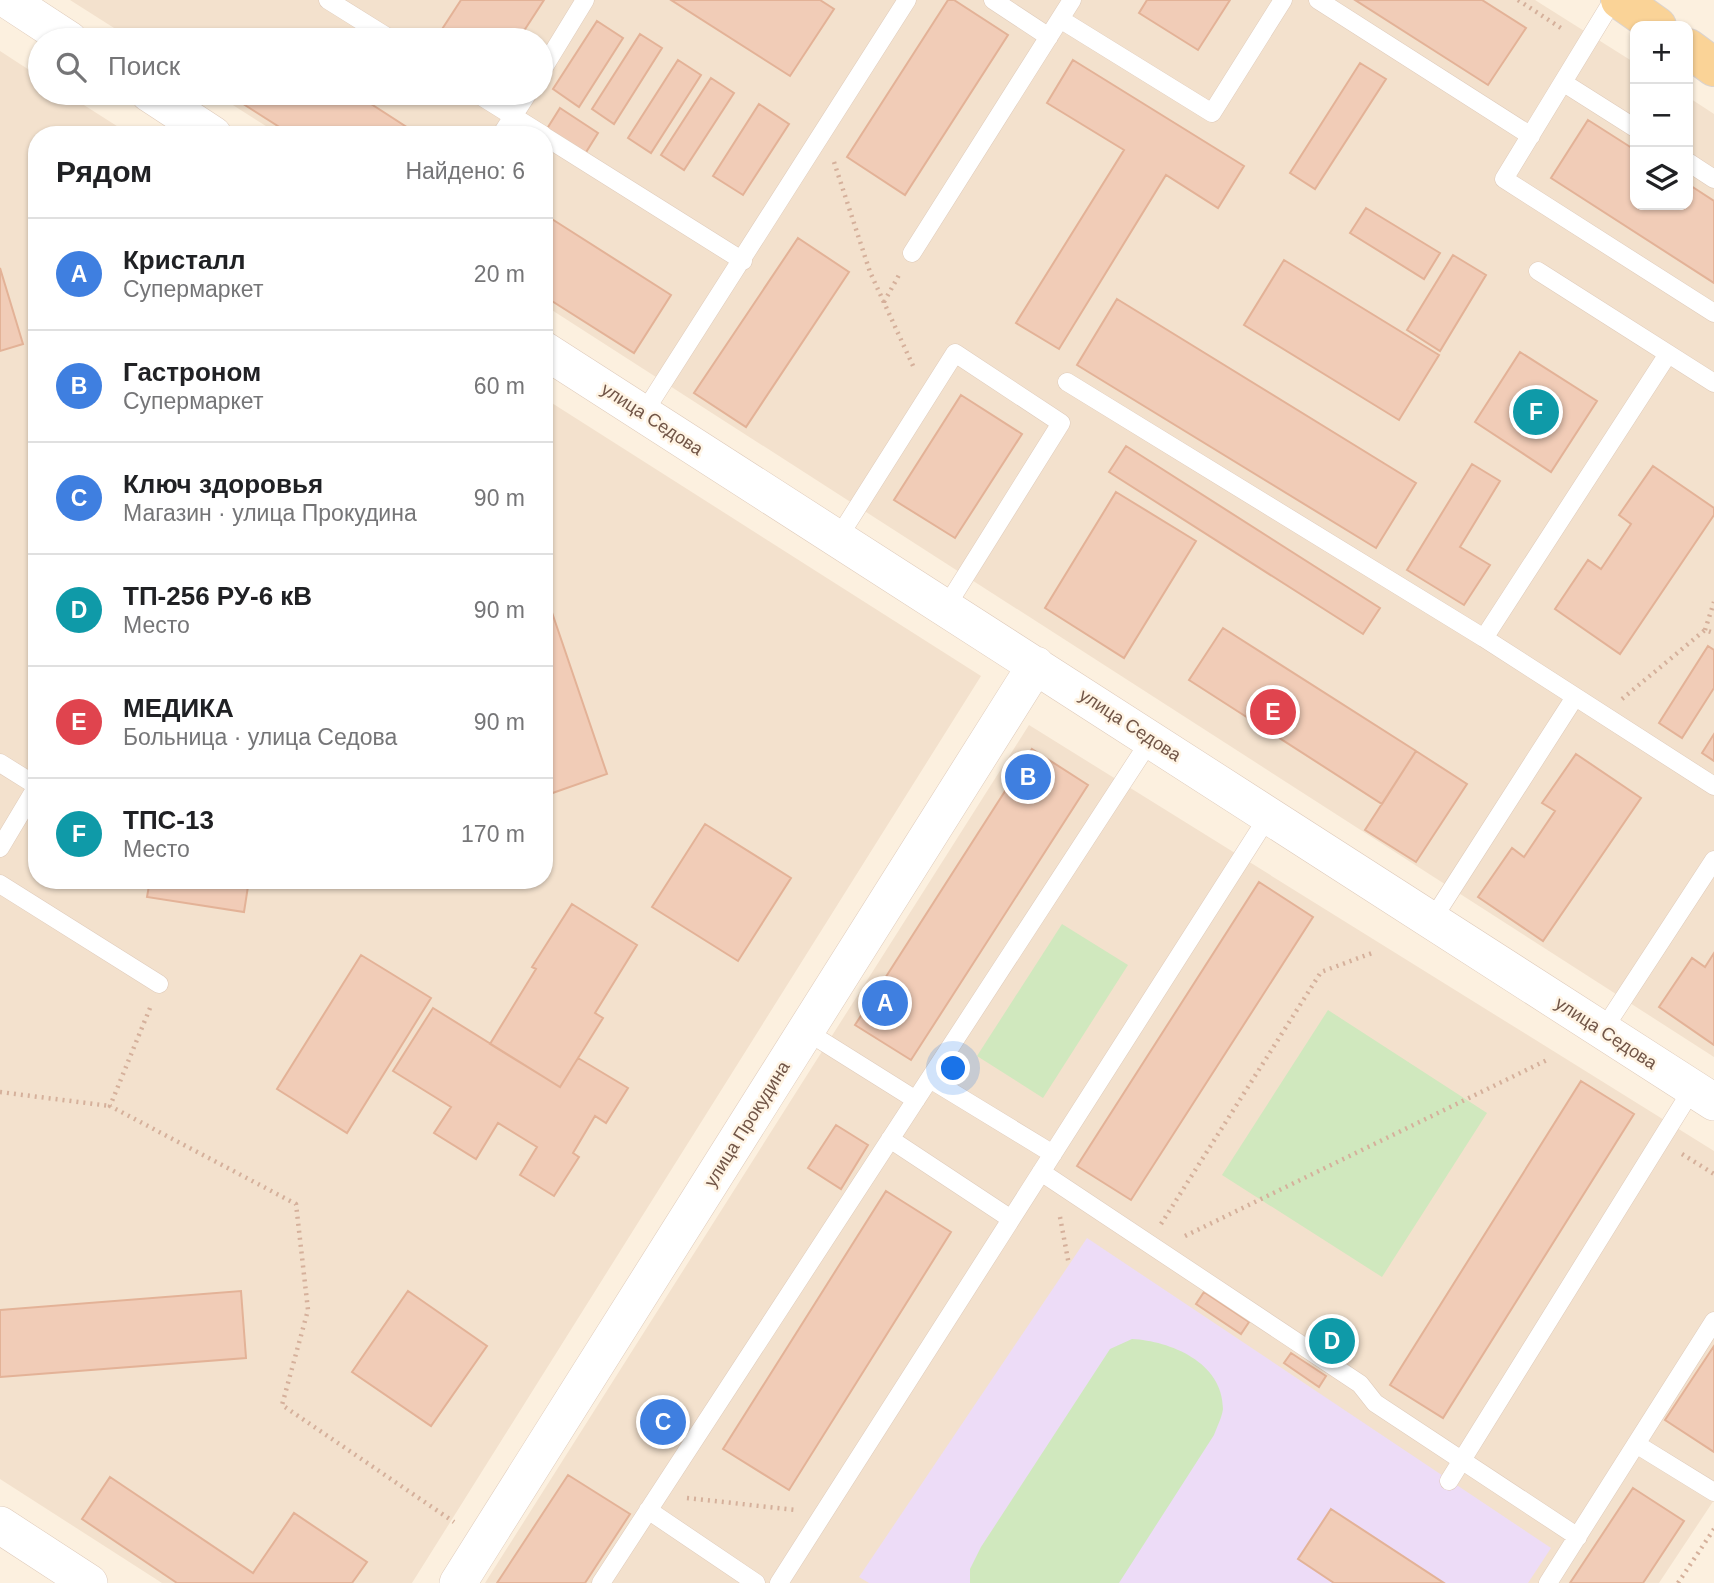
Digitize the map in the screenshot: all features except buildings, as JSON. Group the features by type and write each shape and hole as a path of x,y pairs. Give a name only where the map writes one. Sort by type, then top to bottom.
{"main road":[{"path":"1620,0 1650,21"},
{"path":"1693,52 1714,67"}],"street":[{"path":"8,0 51,28"},
{"path":"167,105 199,126"},
{"name":"улица Седова","path":"553,356 1703,1095"},
{"name":"улица Прокудина","path":"458,1583 1036,664"},
{"path":"0,1525 89,1583"}],"lane":[{"path":"328,0 373,28"},
{"path":"553,52 585,0"},
{"path":"993,0 1049,37"},
{"path":"912,253 1072,0"},
{"path":"1060,19 1212,113 1283,0"},
{"path":"1318,0 1531,135"},
{"path":"1614,0 1504,179 1714,313"},
{"path":"643,414 743,261 898,3"},
{"path":"1564,83 1630,125"},
{"path":"495,105 529,126"},
{"path":"507,126 520,105"},
{"path":"553,141 743,261"},
{"path":"1693,165 1714,179"},
{"path":"1538,271 1714,383"},
{"path":"838,538 955,353 1061,423 946,607"},
{"path":"1484,638 1668,354"},
{"path":"1067,382 1484,638 1714,786"},
{"path":"1432,920 1575,697"},
{"path":"601,1583 1151,739"},
{"path":"0,763 28,780"},
{"path":"0,848 28,801"},
{"path":"787,1580 823,1513 1011,1219 1048,1177 1053,1154 1269,815"},
{"path":"1603,1030 1714,860"},
{"path":"0,884 159,984"},
{"path":"806,1031 916,1100"},
{"path":"930,1079 1053,1154"},
{"path":"1449,1481 1661,1140 1703,1095"},
{"path":"890,1139 1011,1219"},
{"path":"1048,1177 1360,1384 1375,1403 1578,1536"},
{"path":"1548,1583 1714,1321"},
{"path":"1636,1444 1714,1492"},
{"path":"653,1503 756,1583"}],"path":[{"path":"1518,0 1588,44"},
{"path":"823,131 870,272 927,397"},
{"path":"1602,715 1705,630 1714,602"},
{"path":"1705,630 1714,633"},
{"path":"1156,1249 1162,1221 1321,972 1372,953"},
{"path":"110,1106 159,984"},
{"path":"1156,1249 1546,1060"},
{"path":"0,1092 110,1106 296,1204 308,1310 282,1405 484,1542"},
{"path":"1661,1140 1714,1174"},
{"path":"1048,1177 1069,1265"},
{"path":"653,1503 823,1513"},
{"path":"1678,1583 1714,1529"}],"shaded area":[{"path":"70,0 1535,0 1630,60 1630,210 1693,210 1693,100 1714,114 1714,1057 553,311 553,126 266,126 233,105 553,105 553,28 114,28"},
{"path":"0,51 28,69 28,105 84,105 117,126 28,126 28,889 553,889 553,404 981,676 412,1583 162,1583 0,1479"},
{"path":"1029,725 1714,1151 1714,1500 1659,1583 485,1583"},
{"path":"1087,1238 1551,1548 1528,1583 869,1583 859,1577"}],"green space":[{"path":"1062,924 1128,965 1043,1098 977,1056"},
{"path":"1328,1010 1487,1113 1382,1277 1222,1175"},
{"path":"1132,1339 1162,1344 1192,1357 1214,1379 1221,1393 1223,1409 1214,1435 1119,1583 970,1583 970,1569 981,1547 1110,1349"}],"place":[{"name":"ТПС-13","path":"1536,412"},
{"name":"МЕДИКА","path":"1273,712"},
{"name":"Гастроном","path":"1028,777"},
{"name":"Кристалл","path":"885,1003"},
{"name":"ТП-256 РУ-6 кВ","path":"1332,1341"},
{"name":"Ключ здоровья","path":"663,1422"}]}
